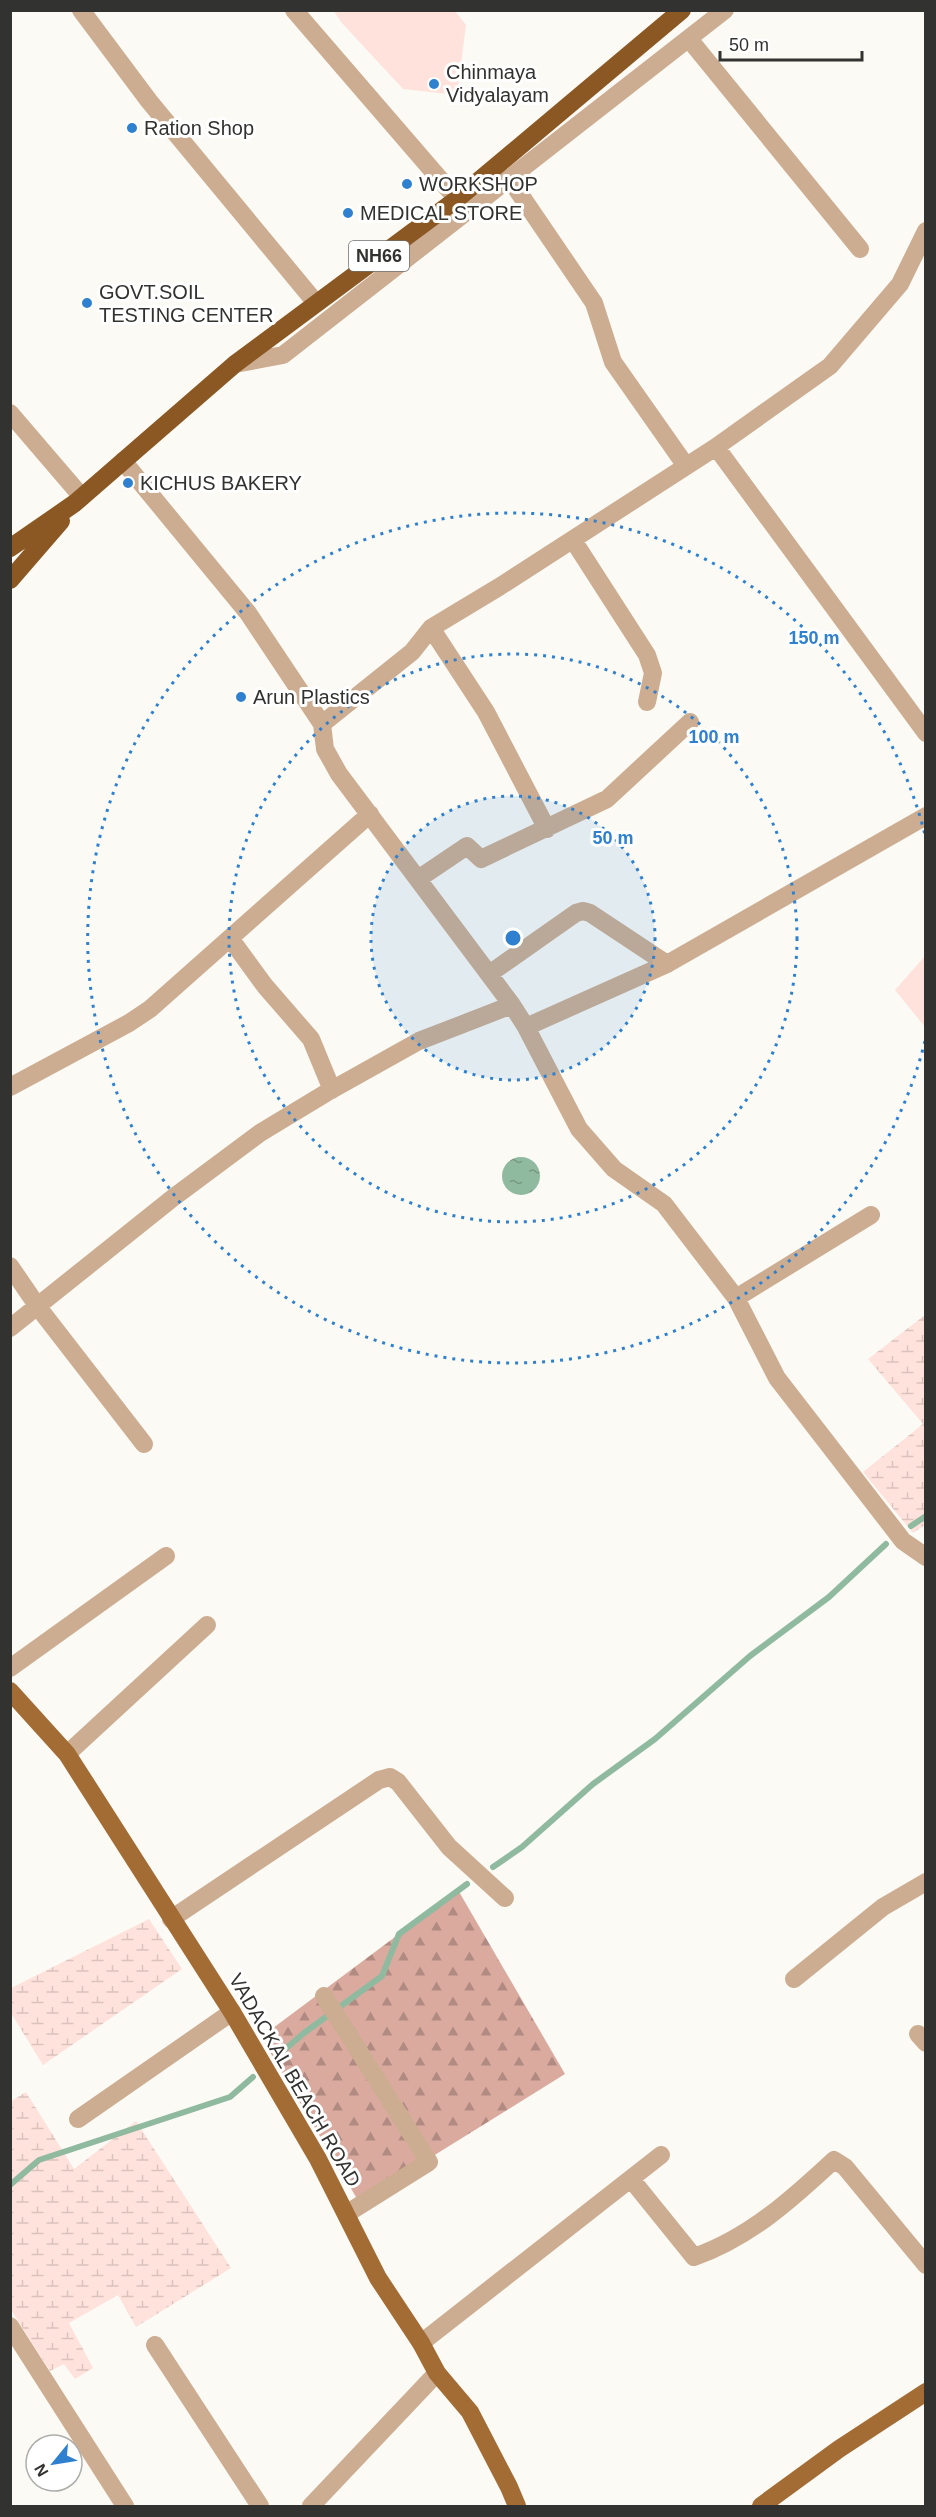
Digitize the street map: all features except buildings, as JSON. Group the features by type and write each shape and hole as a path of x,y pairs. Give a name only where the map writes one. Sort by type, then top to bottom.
{"highway":[{"name":"NH66","path":"10,548 79,500 235,364 457,199 675,13"},
{"name":"NH66","path":"10,579 79,500"}],"main road":[{"name":"VADACKAL BEACH ROAD","path":"10,1691 67,1754 232,2012 318,2159 378,2278 421,2343 437,2373 470,2412 510,2487 517,2506"},
{"path":"761,2506 839,2449 926,2392"}],"street":[{"path":"81,10 149,101 315,303"},
{"path":"294,10 457,199"},
{"path":"235,364 283,356 725,10"},
{"path":"689,39 860,249"},
{"path":"509,178 594,303 613,362 686,466"},
{"path":"322,724 412,652 431,628 573,540 716,447 830,366 900,284 926,231"},
{"path":"10,413 79,500"},
{"path":"716,447 926,733"},
{"path":"123,461 248,613 322,724 325,749 339,774 512,1005 526,1027 579,1130 614,1169 664,1204 736,1298 777,1378 903,1541 926,1557"},
{"path":"573,540 647,655 653,673 646,702"},
{"path":"431,628 486,712 547,829"},
{"path":"418,879 467,846 481,859 607,799 690,722"},
{"path":"10,1087 129,1023 150,1009 370,814"},
{"path":"526,1027 667,964 926,816"},
{"path":"489,974 576,913 583,911 590,913 667,964"},
{"path":"230,938 265,986 311,1039 332,1090"},
{"path":"10,1328 174,1197 260,1133 419,1041 512,1005"},
{"path":"736,1298 871,1215"},
{"path":"10,1266 38,1307 144,1444"},
{"path":"10,1668 166,1556"},
{"path":"67,1754 207,1625"},
{"path":"171,1919 379,1780 390,1778 398,1782 449,1847 505,1898"},
{"path":"794,1979 883,1907 926,1882"},
{"path":"330,2006 429,2162 346,2214"},
{"path":"78,2119 232,2012"},
{"path":"421,2343 662,2155"},
{"path":"631,2179 694,2257 714,2250 782,2208 834,2160 845,2167 926,2265"},
{"path":"10,2326 125,2506"},
{"path":"155,2345 260,2506"},
{"path":"311,2506 437,2373"}],"green space":[{"path":"334,11 455,11 466,25 457,95 403,89 341,22"},
{"path":"925,956 925,1027 895,990"},
{"path":"925,1315 925,1525 913,1533 863,1472 923,1424 868,1359"},
{"path":"458,1890 565,2074 359,2202 261,2037"},
{"path":"149,1919 182,1969 43,2065 11,2013 11,1988"},
{"path":"26,2092 74,2169 136,2121 231,2268 136,2327 118,2295 69,2323 93,2368 75,2379 64,2364 50,2371 11,2310 10,2102"}],"water":[{"path":"521,1157 535,1162 540,1176 535,1190 521,1195 507,1190 502,1176 507,1162"}],"waterway":[{"path":"911,1526 926,1516"},
{"path":"493,1867 522,1847 593,1784 655,1739 750,1656 829,1597 886,1544"},
{"path":"276,2057 304,2033 382,1976 399,1934 467,1884"},
{"path":"10,2185 39,2160 230,2097 253,2077"}],"place":[{"name":"Chinmaya Vidyalayam","path":"434,84"},
{"name":"Ration Shop","path":"132,128"},
{"name":"WORKSHOP","path":"407,184"},
{"name":"MEDICAL STORE","path":"348,213"},
{"name":"GOVT.SOIL TESTING CENTER","path":"87,303"},
{"name":"KICHUS BAKERY","path":"128,483"},
{"name":"Arun Plastics","path":"241,697"}]}
